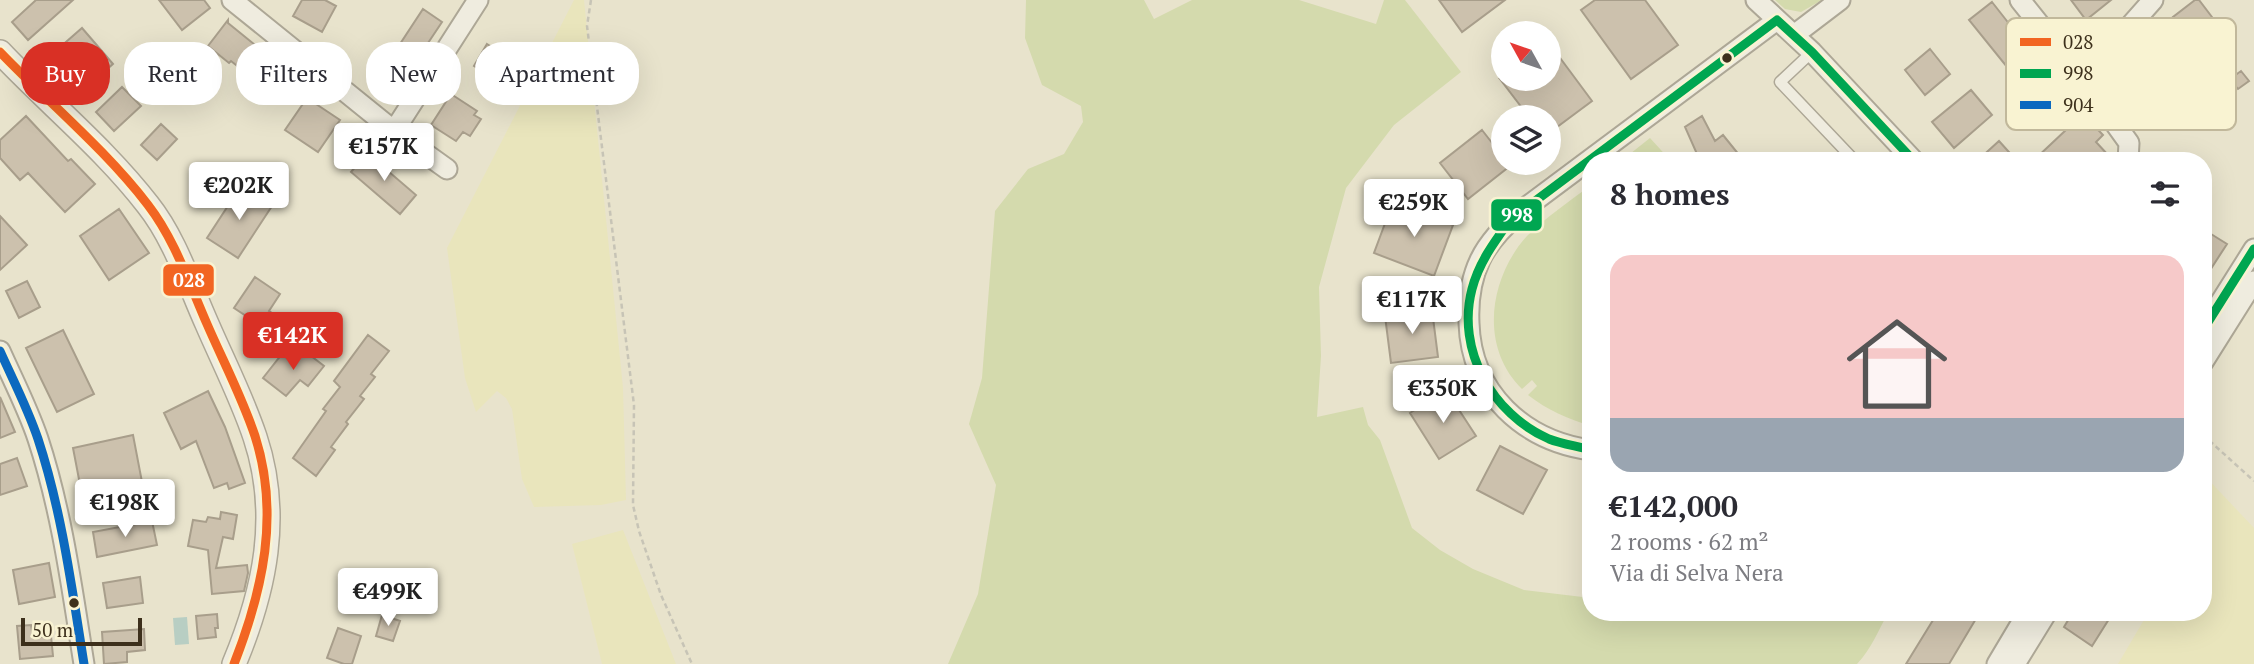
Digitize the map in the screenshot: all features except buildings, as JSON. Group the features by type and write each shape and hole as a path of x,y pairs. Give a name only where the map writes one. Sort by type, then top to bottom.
{"street":[{"path":"232,0 394,131 447,169"},
{"path":"394,131 478,0"},
{"path":"1756,0 1812,52 1901,152"},
{"path":"1794,35 1840,0"},
{"path":"2020,0 2034,18"},
{"path":"2136,18 2152,0"},
{"path":"1601,152 1777,20"},
{"path":"0,52 106,158 154,213 174,249 252,428 266,481 268,542 256,606 234,664"},
{"path":"2119,130 2129,143 2129,152"},
{"path":"1582,166 1518,214 1500,232 1481,260 1471,292 1469,330 1478,369 1490,393 1509,415 1540,436 1582,448"},
{"path":"2212,316 2254,249"},
{"path":"2212,348 2254,281"},
{"path":"0,351 33,426 50,480 64,540 84,664"},
{"path":"1997,664 2023,621"},
{"path":"2015,664 2041,621"}],"lane":[{"path":"1812,52 1780,82 1846,152"}],"path":[{"path":"591,0 587,26 634,405 632,505 661,595 692,664"},
{"path":"2212,443 2254,481"}],"shaded area":[{"path":"574,0 584,0 588,42 552,42"},
{"path":"520,105 595,105 623,388 626,500 601,505 534,507 522,479 512,409 506,398 497,391 476,412 465,378 447,248"},
{"path":"2212,484 2254,528 2254,664 2118,664 2143,621 2212,621"},
{"path":"623,530 676,664 602,664 572,544"},
{"path":"187,617 189,644 175,645 173,618"}],"green space":[{"path":"1026,0 1144,0 1154,19 1192,0 1299,0 1376,24 1384,0 1405,0 1461,72 1394,125 1346,188 1319,287 1321,356 1317,417 1363,407 1368,425 1380,440 1412,528 1440,550 1473,569 1524,590 1582,597 1582,621 1884,621 1871,646 1857,664 948,664 978,594 996,485 969,424 982,378 995,211 1028,169 1064,154 1083,122 1081,106 1042,85 1025,38"},
{"path":"1775,0 1822,0 1801,12 1785,9"},
{"path":"1650,138 1663,152 1632,152"},
{"path":"1582,192 1582,423 1558,414 1528,395 1537,386 1532,380 1522,389 1508,372 1499,353 1495,333 1494,312 1504,272 1527,236"}],"transit line":[{"name":"998","path":"1601,152 1777,20 1812,52 1906,152"},
{"name":"028","path":"0,52 114,165 158,218 181,262 250,422 262,465 267,523 260,580 234,664"},
{"name":"998","path":"1582,166 1511,219 1483,261 1472,289 1468,312 1474,357 1495,397 1529,428 1549,439 1582,448"},
{"name":"998","path":"2212,316 2254,249"},
{"name":"904","path":"0,351 30,417 54,494 84,664"}]}
